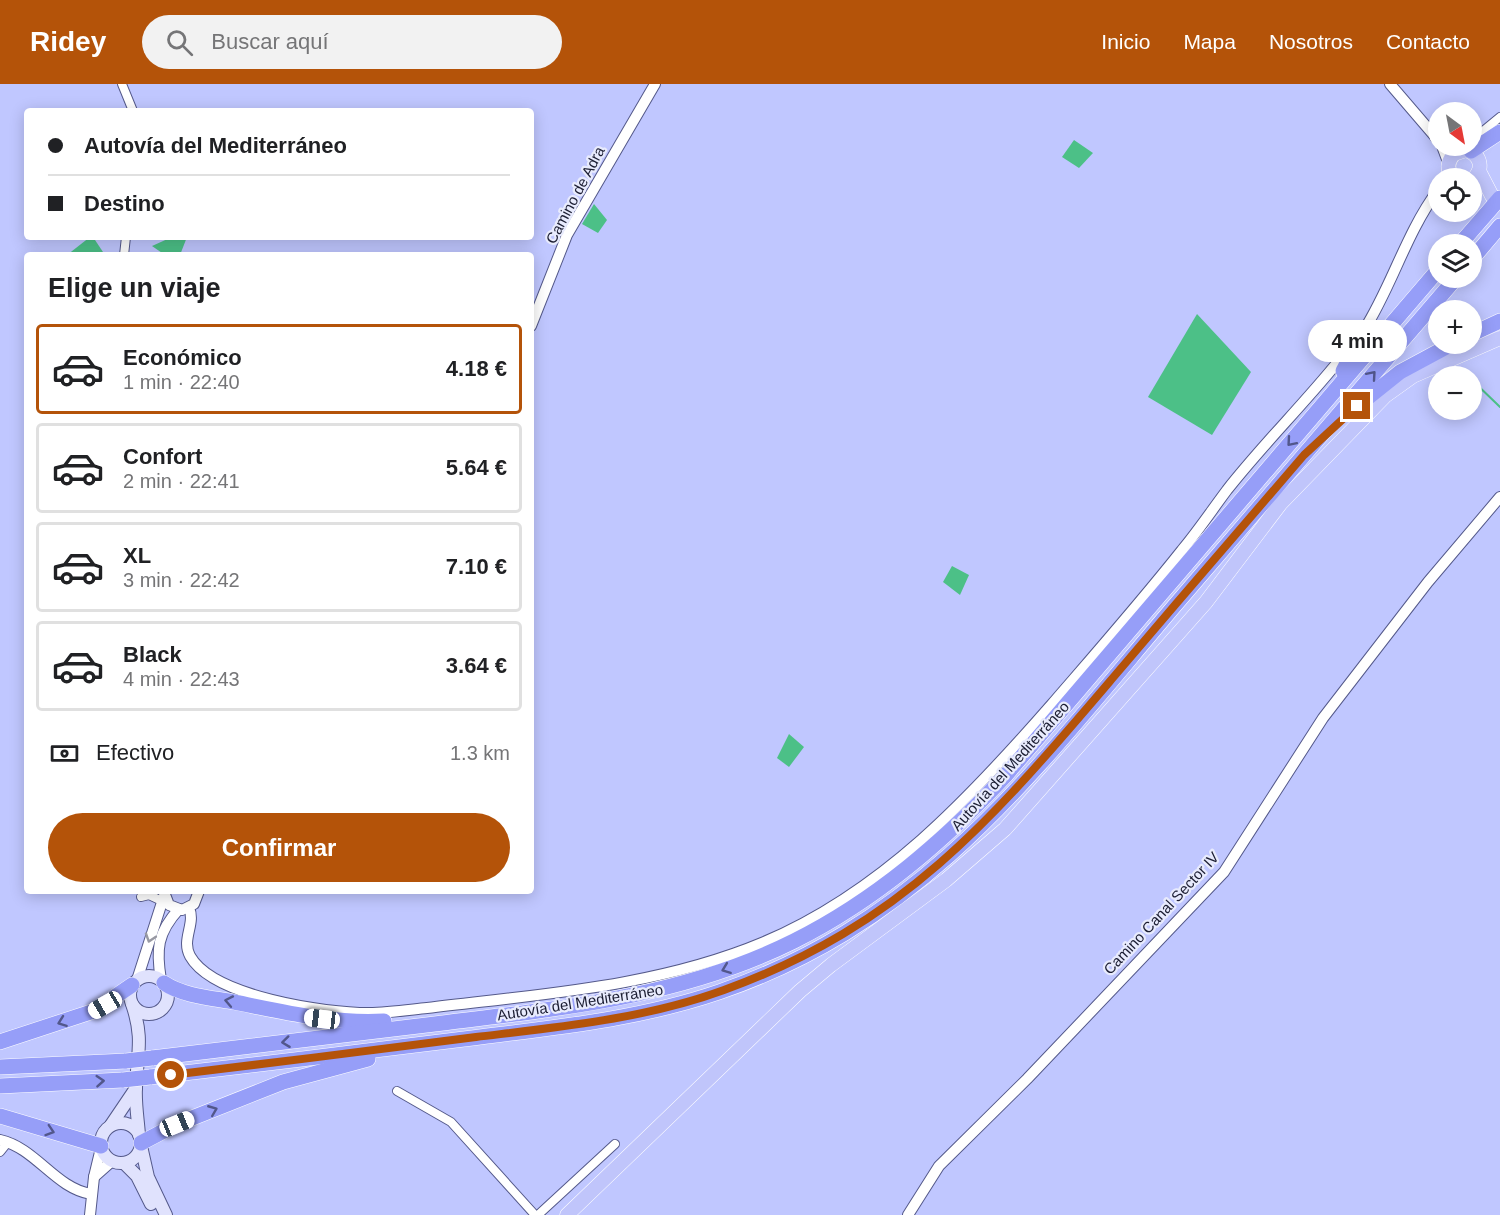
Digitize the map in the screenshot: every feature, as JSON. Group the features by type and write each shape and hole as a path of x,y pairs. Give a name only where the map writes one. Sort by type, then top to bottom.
{"highway":[{"path":"1482,140 1500,132"},
{"path":"1467,234 1493,196"},
{"path":"1482,247 1500,226"},
{"name":"Autovía del Mediterráneo","path":"0,1067 126,1060 146,1054 495,1016 643,994 716,973 793,941 883,887 946,836 1006,775 1428,282"},
{"name":"Autovía del Mediterráneo","path":"0,1086 130,1084 150,1077 498,1034 647,1012 722,991 801,958 863,923 894,902 958,850 1019,788 1447,288"},
{"path":"1482,329 1500,321"},
{"path":"1312,417 1351,357 1364,331"},
{"path":"1304,455 1346,415 1400,372 1433,354"},
{"path":"163,981 186,992 340,1021 495,1016"},
{"path":"0,1042 94,1011 135,983"},
{"path":"140,1141 169,1127 283,1082 358,1062 498,1034"},
{"path":"0,1116 101,1147"}],"main road":[{"path":"1450,168 1448,162 1452,156"},
{"path":"1482,186 1493,196"},
{"path":"567,1215 800,991 831,964 946,880 1005,829 1206,602 1281,503 1384,396 1413,376 1500,338"},
{"path":"146,1054 132,1004 135,983 147,976 163,981 167,999 156,1012 146,1054 111,1125 102,1134 101,1147 137,1176 151,1203 164,1215"},
{"path":"132,1004 145,1013 156,1012"},
{"path":"130,1084 148,1177 164,1215"},
{"path":"111,1125 124,1123 130,1125 140,1141 135,1157 118,1162"}],"street":[{"path":"122,84 132,108"},
{"name":"Camino de Adra","path":"534,318 567,235 655,84"},
{"path":"1390,84 1427,125"},
{"path":"1482,132 1500,117"},
{"path":"1446,156 1448,162"},
{"path":"163,896 169,905 184,909 192,917 186,939 187,948 198,968 208,975 231,987 286,1002 366,1013 592,988 714,961 767,941 858,890 939,827 979,788 1132,612 1229,488 1364,331 1414,227 1428,205"},
{"name":"Camino Canal Sector IV","path":"908,1215 939,1166 1027,1079 1224,872 1323,718 1428,582 1500,497"},
{"path":"163,981 157,951 160,939 169,921 197,900 198,894"},
{"path":"141,897 163,896"},
{"path":"135,983 163,896"},
{"path":"397,1091 451,1122 536,1215 615,1144"},
{"path":"0,1152 4,1141 76,1191 91,1194"},
{"path":"90,1215 91,1194 101,1147"},
{"path":"94,1177 118,1162"}],"shaded area":[{"path":"1074,140 1093,153 1079,168 1062,157"},
{"path":"594,204 607,220 598,233 582,224"},
{"path":"86,240 95,240 103,252 71,252"},
{"path":"165,240 186,240 181,252 161,252 152,246"},
{"path":"1197,314 1251,372 1212,435 1148,397"},
{"path":"952,566 969,575 960,595 943,582"},
{"path":"789,734 804,747 789,767 777,758"}],"waterway":[{"path":"1482,390 1500,407"}],"route":[{"path":"171,1075 498,1034 647,1012 687,1002 754,979 829,943 863,923 931,874 990,819 1304,455 1357,406"}]}
